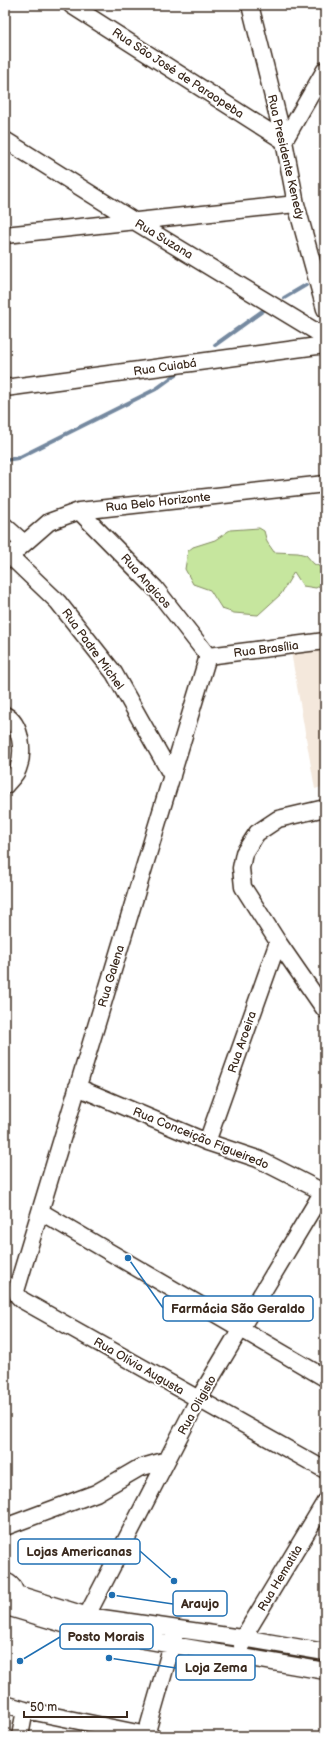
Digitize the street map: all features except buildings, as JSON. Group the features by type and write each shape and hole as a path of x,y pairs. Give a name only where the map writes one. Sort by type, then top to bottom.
{"street":[{"name":"Rua São José de Paraopeba","path":"71,5 284,141"},
{"name":"Rua Presidente Kenedy","path":"250,5 284,141 296,204 325,309"},
{"path":"284,141 325,70"},
{"name":"Rua Suzana","path":"5,140 134,221 325,337"},
{"path":"5,235 296,204"},
{"name":"Rua Cuiabá","path":"5,388 325,345"},
{"name":"Rua Belo Horizonte","path":"7,556 49,522 79,511 325,484"},
{"name":"Rua Angicos","path":"79,511 155,588 208,656"},
{"path":"5,526 24,543"},
{"name":"Rua Padre Michel","path":"7,556 58,602 114,673 172,776"},
{"name":"Rua Brasília","path":"208,656 325,641"},
{"name":"Rua Galena","path":"18,1296 16,1291 208,656"},
{"path":"5,715 8,716 18,732 22,748 18,770 5,786"},
{"path":"325,808 278,819 257,833 244,853 241,868 243,887 260,915 325,1010"},
{"name":"Rua Aroeira","path":"207,1142 278,942"},
{"name":"Rua Conceição Figueiredo","path":"77,1087 207,1142 258,1159 324,1190"},
{"name":"Rua Oligisto","path":"84,1622 198,1400 324,1190"},
{"path":"41,1212 325,1378"},
{"name":"Rua Olívia Augusta","path":"18,1296 198,1400 325,1470"},
{"path":"5,1527 96,1494 139,1468 167,1460"},
{"name":"Rua Hematita","path":"241,1656 243,1638 325,1502"},
{"path":"5,1581 14,1586 11,1605 173,1645 325,1671"},
{"path":"84,1622 176,1629 243,1638 325,1652"},
{"path":"5,1704 25,1710 149,1735 176,1629"},
{"path":"20,1736 25,1710"}],"shaded area":[{"path":"325,646 325,786 315,789 291,652"}],"green space":[{"path":"259,528 264,531 267,542 274,552 298,553 306,555 314,564 325,569 325,582 316,588 303,586 294,572 281,594 258,615 234,613 222,609 210,590 193,584 185,569 188,551 193,547 215,540 230,530"}],"waterway":[{"path":"284,298 306,285"},
{"path":"215,345 268,307"},
{"path":"5,460 18,458 156,389 182,370"}],"place":[{"name":"Farmácia São Geraldo","path":"128,1258"},
{"name":"Lojas Americanas","path":"174,1581"},
{"name":"Araujo","path":"112,1595"},
{"name":"Loja Zema","path":"109,1658"},
{"name":"Posto Morais","path":"20,1661"}]}
